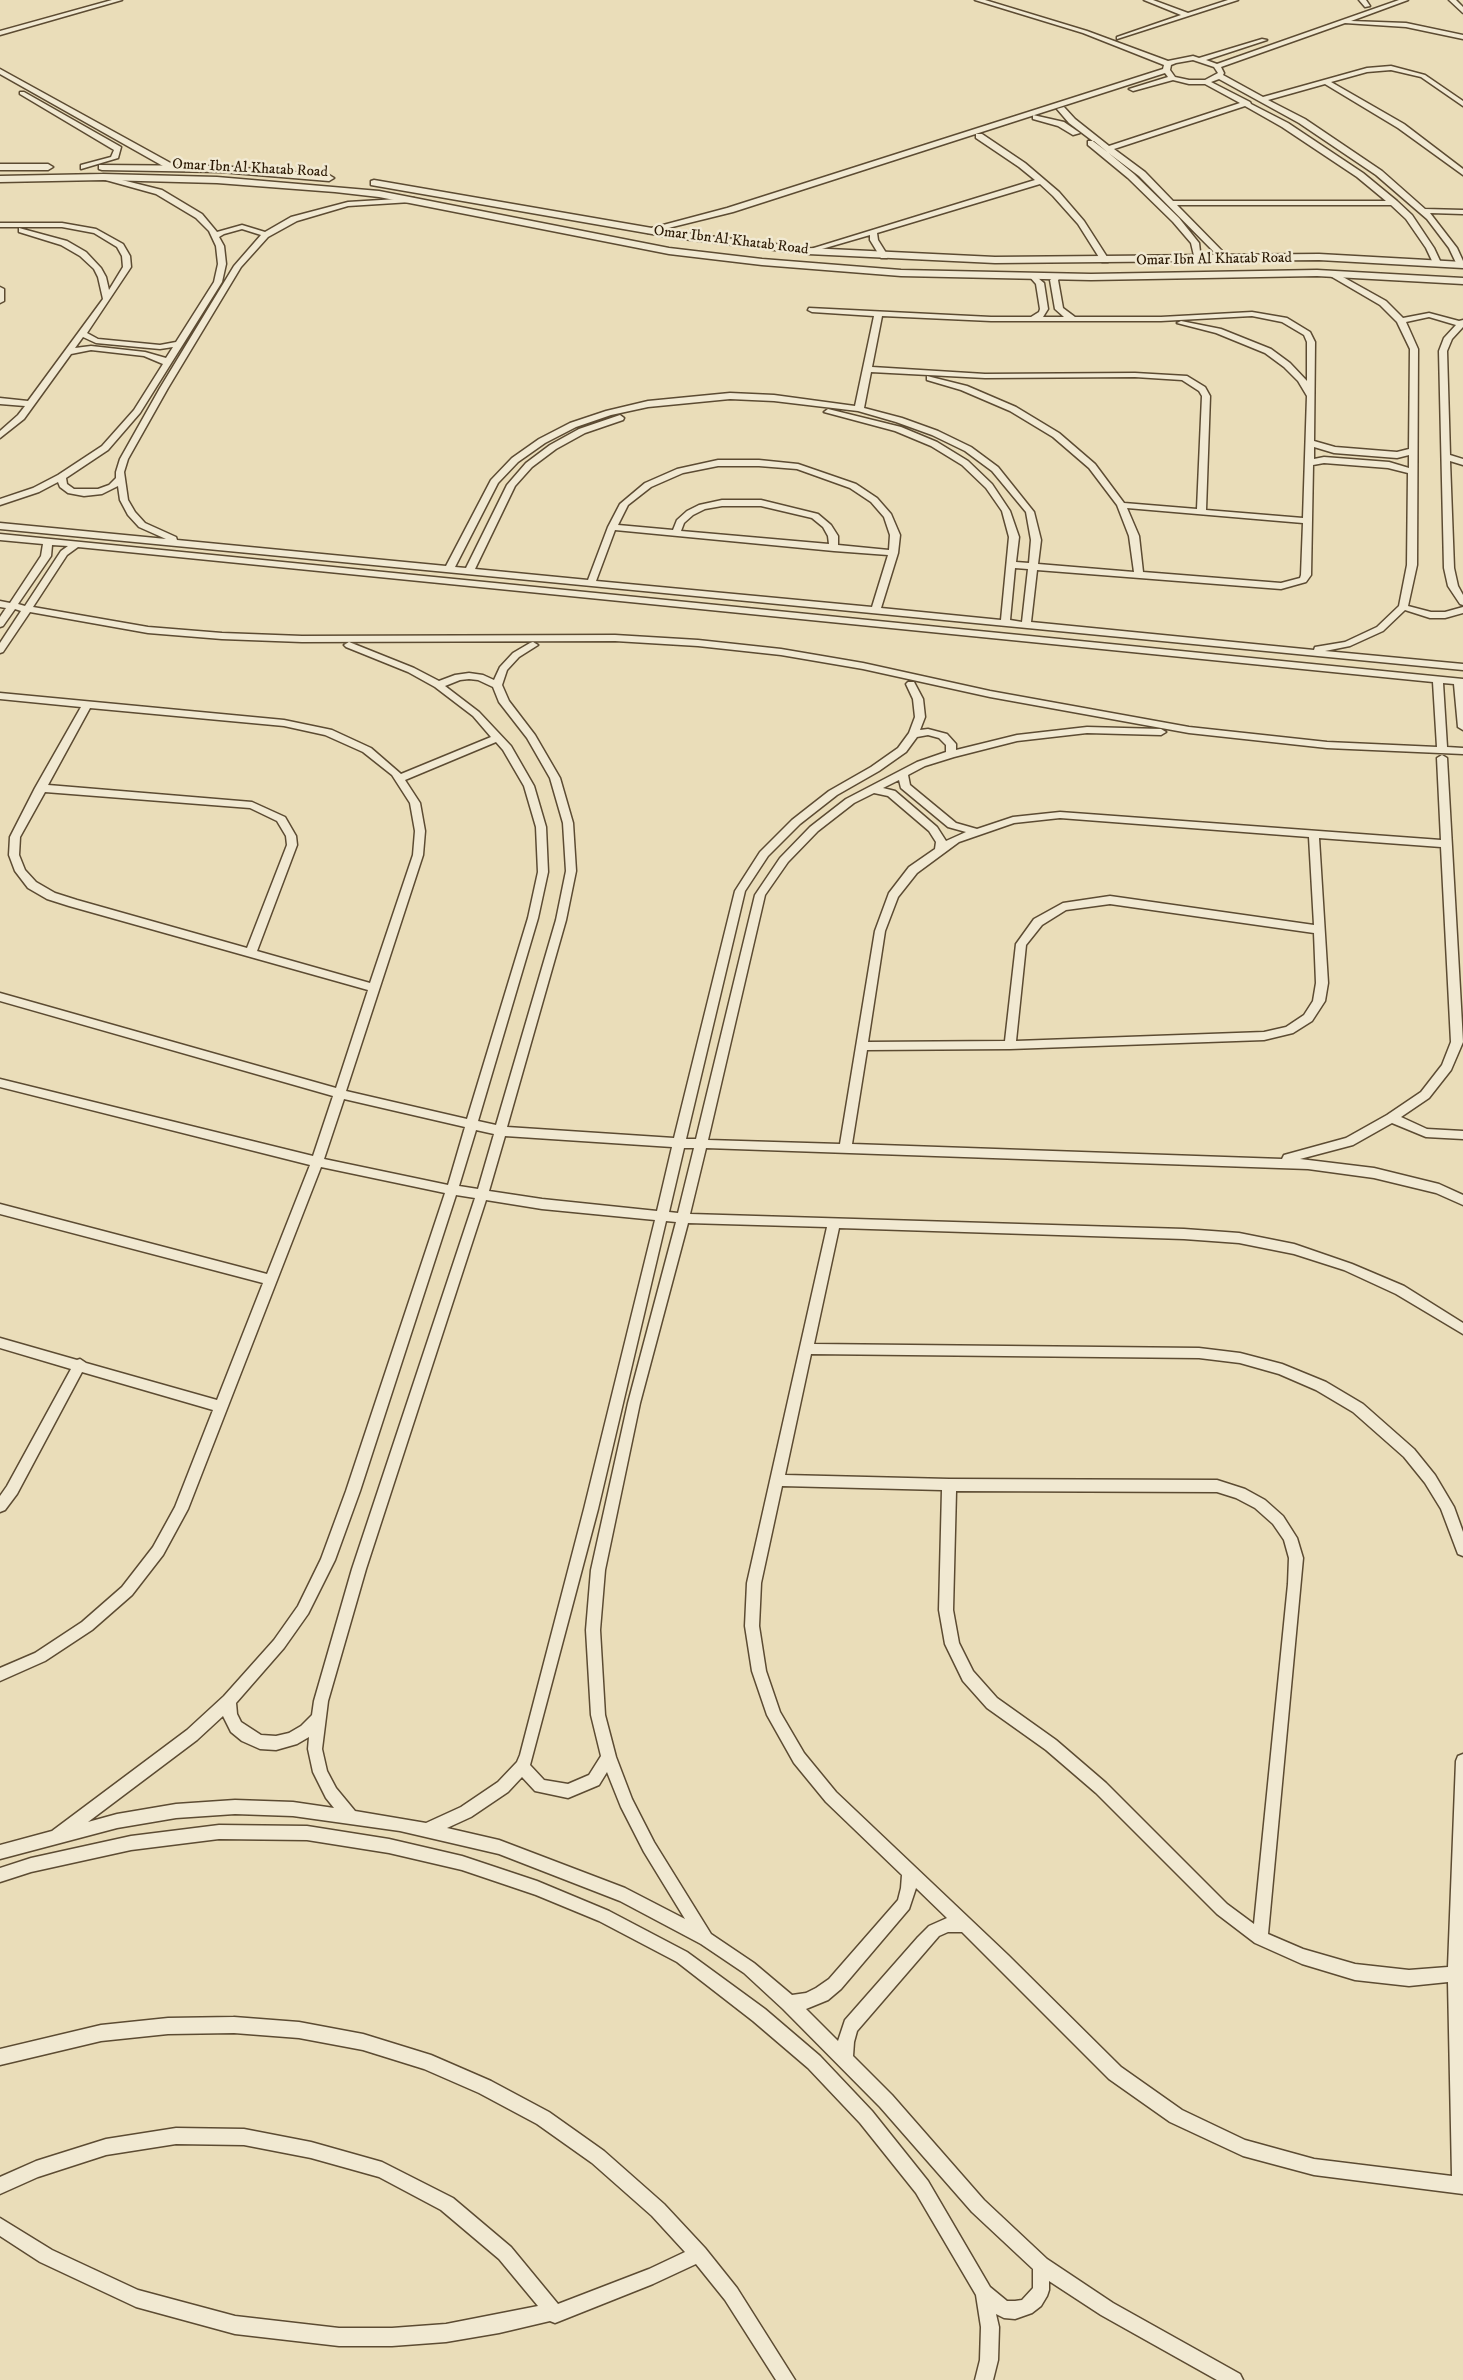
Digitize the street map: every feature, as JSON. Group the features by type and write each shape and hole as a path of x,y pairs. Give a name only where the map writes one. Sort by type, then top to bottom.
{"street":[{"path":"0,25 99,0"},
{"path":"0,33 118,0"},
{"path":"978,0 1085,32 1167,67 1173,78"},
{"path":"997,0 1119,38 1178,60 1202,59 1365,3 1385,0"},
{"path":"1147,0 1186,15"},
{"path":"1119,38 1235,0"},
{"path":"1217,66 1405,0"},
{"path":"1452,0 1463,11"},
{"path":"1332,24 1406,25 1463,37"},
{"path":"1202,59 1217,66 1221,73 1220,76"},
{"path":"651,231 730,210 1167,67 1178,60"},
{"path":"1264,99 1378,68 1403,69 1423,76 1463,104"},
{"path":"0,71 173,168"},
{"path":"675,235 1061,109 1173,78 1189,82 1206,82 1220,76"},
{"path":"1220,76 1264,99 1342,146 1379,173 1443,232 1462,265"},
{"path":"0,80 118,149 114,158 84,167"},
{"path":"1206,82 1248,103 1324,149 1394,203 1421,232 1437,263"},
{"path":"1326,82 1401,126 1463,173"},
{"path":"1110,148 1248,103"},
{"path":"1061,109 1072,121 1110,148 1173,203 1225,258"},
{"path":"1036,117 1070,129 1131,176 1196,243 1198,258"},
{"path":"979,136 1041,181 1081,223 1105,260"},
{"name":"Omar Ibn Al Khatab Road","path":"0,167 173,168 284,174 387,185 675,235 808,251 995,260 1318,257 1462,265"},
{"path":"0,501 36,490 61,477 105,448 137,411 218,282 222,264 216,237 199,216 181,203 159,192 103,177"},
{"name":"Omar Ibn Al Khatab Road","path":"0,178 103,177 291,185 379,194 669,250 762,262 902,273 1033,276 1331,274 1463,281"},
{"path":"808,251 1041,181"},
{"path":"197,545 158,533 142,525 124,500 120,479 124,459 238,266 265,235 294,219 329,208 368,202 411,200"},
{"path":"1173,203 1394,203"},
{"path":"1422,211 1463,212"},
{"path":"0,226 62,225 88,229 109,237 120,246 126,256 127,267 21,417 0,435"},
{"path":"0,226 40,234 64,243 83,254 96,268 105,283 106,299"},
{"path":"216,237 222,232 242,227 260,231 265,235"},
{"path":"873,232 874,240 884,255"},
{"path":"1304,652 1355,640 1380,629 1402,607 1412,565 1414,349 1401,321 1383,303 1331,274"},
{"path":"1032,319 1039,317 1044,309 1040,283 1033,276"},
{"path":"1058,276 1054,283 1059,309 1074,319"},
{"path":"0,289 0,301"},
{"path":"812,310 878,315 1032,319 1161,320 1252,314 1277,318 1298,326 1307,334 1311,342 1311,396 1306,575 1297,583 1281,586 1013,564"},
{"path":"859,409 878,315"},
{"path":"1401,321 1429,315 1461,323 1448,338 1443,351 1449,568 1453,586 1463,602"},
{"path":"1161,320 1218,331 1268,351 1302,380 1311,396"},
{"path":"81,333 96,341 160,347 179,344"},
{"path":"67,352 90,348 145,354 162,359 167,363"},
{"path":"867,369 1032,376 1171,375 1195,383 1206,396 1201,512"},
{"path":"910,372 964,388 1013,409 1056,435 1092,465 1120,505 1134,536 1139,575"},
{"path":"450,570 494,482 515,460 542,441 573,425 609,413 648,404 730,396 774,398 859,409 935,433 968,449 995,469 1030,512 1036,540 1035,567 1026,625"},
{"path":"0,401 29,404"},
{"path":"469,572 511,485 529,465 582,431 615,419 689,405 728,404 815,410 898,429 934,444 965,464 989,486 1006,511 1014,537 1013,564 1005,623"},
{"path":"1310,443 1325,449 1366,453 1397,455 1413,452"},
{"path":"1446,457 1463,462"},
{"path":"1309,464 1324,460 1366,463 1397,466 1413,472"},
{"path":"591,583 612,527 624,504 648,485 680,471 718,463 759,463 798,467 853,486 874,500 888,516 895,535 893,553 875,611"},
{"path":"1446,473 1463,470"},
{"path":"61,477 63,485 71,490 84,493 99,492 112,487 120,479"},
{"path":"676,533 685,518 702,507 722,503 761,503 789,507 815,516 830,531 834,548"},
{"path":"1120,505 1307,521"},
{"path":"0,526 1463,667"},
{"path":"612,527 893,553"},
{"path":"0,537 1461,682 1463,727"},
{"path":"0,624 6,610 46,556 48,542"},
{"path":"0,650 64,553 76,545"},
{"path":"0,604 6,610 25,613 148,630 222,636 302,639 615,638 698,643 863,666 990,694 1189,730 1372,752"},
{"path":"1402,607 1430,615 1444,615 1463,610"},
{"path":"25,613 144,637 218,643 614,645 696,650 790,661 987,701 1161,732 1257,746 1442,754 1463,751"},
{"path":"57,1836 160,1761 229,1701 279,1644 303,1610 328,1560 353,1491 452,1190 533,918 543,872 541,827 529,786 507,748 476,714 438,685 411,670 349,645"},
{"path":"497,686 503,669 516,655 533,645"},
{"path":"350,1816 331,1793 320,1772 315,1749 317,1720 331,1658 482,1195 561,920 571,871 568,823 555,778 531,737 504,702 497,686 480,677 469,676 458,677 438,685"},
{"path":"1243,1162 1299,1157 1349,1142 1425,1095 1447,1066 1457,1042 1438,680"},
{"path":"426,1830 466,1812 503,1787 522,1767 541,1708 740,891 764,854 796,822 833,793 875,770 902,750 914,734 920,717 918,699 911,684"},
{"path":"0,696 307,727 338,736 367,750 400,778 412,797 419,817 418,855 341,1094 317,1162 181,1509 158,1551 127,1591 87,1626 40,1657 0,1675"},
{"path":"87,705 15,837 14,855 20,871 33,885 51,896 74,903 375,988"},
{"path":"706,1939 649,1847 626,1802 609,1757 598,1715 593,1630 598,1570 634,1403 683,1218 760,895 784,860 814,829 850,801 903,773 951,754 1017,738 1087,730 1161,732"},
{"path":"914,734 928,732 943,736 951,744 951,754"},
{"path":"400,778 498,738"},
{"path":"1442,754 1463,759"},
{"path":"903,773 905,786 952,825 974,831"},
{"path":"40,788 252,805 281,819 291,836 292,845 251,953"},
{"path":"872,789 891,793 933,829 941,842 940,848"},
{"path":"844,1149 880,931 892,896 913,870 940,848 974,831 1013,820 1060,815 1447,844"},
{"path":"861,1046 1010,1045 1264,1036 1289,1030 1308,1018 1319,1001 1322,982 1314,834"},
{"path":"1010,1045 1021,944 1028,931 1038,921 1063,907 1110,900 1319,930"},
{"path":"0,997 341,1094 471,1126 501,1131 701,1144 1308,1164 1374,1173 1439,1189 1463,1200"},
{"path":"0,1083 317,1162 482,1195 659,1217 1184,1234 1239,1238 1294,1250 1348,1267 1400,1290 1463,1329"},
{"path":"1391,1118 1426,1133 1463,1135"},
{"path":"0,1209 271,1280"},
{"path":"834,1224 754,1582 752,1626 759,1671 774,1715 799,1758 831,1797 1115,2073 1176,2116 1243,2148 1314,2167 1462,2186 1456,1974 1463,1761"},
{"path":"0,1343 80,1364 221,1407"},
{"path":"806,1349 1199,1353 1240,1358 1282,1370 1321,1386 1358,1408 1409,1453 1447,1507 1463,1550"},
{"path":"0,1506 12,1490 80,1364"},
{"path":"777,1480 949,1485 1217,1486 1240,1493 1260,1504 1278,1520 1290,1538 1296,1558 1295,1584 1260,1938"},
{"path":"949,1485 946,1610 952,1644 968,1676 992,1703 1051,1745 1101,1788 1222,1909 1260,1938 1302,1956 1355,1972 1409,1978 1456,1974"},
{"path":"229,1701 230,1715 236,1727 247,1736 260,1742 276,1743 292,1739 306,1731 317,1720"},
{"path":"522,1767 540,1786 568,1791 594,1780 609,1757"},
{"path":"0,1852 117,1821 188,1810 235,1807 293,1809 350,1816 426,1830 499,1847 561,1868 625,1895 706,1939 748,1968 789,2003 886,2100 978,2206 1041,2265 1116,2314 1234,2380"},
{"path":"0,1875 31,1865 130,1843 219,1833 307,1833 389,1846 462,1863 537,1888 604,1916 682,1957 759,2015 814,2062 866,2117 922,2187 984,2293 990,2327 989,2360 984,2380"},
{"path":"789,2003 806,2001 822,1994 835,1983 904,1904 909,1888 910,1872"},
{"path":"845,2059 846,2042 851,2026 923,1942 941,1928 964,1924"},
{"path":"0,2057 101,2033 168,2026 245,2025 299,2030 363,2042 445,2070 485,2087 543,2118 598,2157 658,2210 699,2254 736,2302 786,2380"},
{"path":"0,2186 36,2169 106,2146 176,2136 244,2137 311,2150 382,2170 447,2204 505,2253 555,2314"},
{"path":"0,2226 46,2256 90,2279 155,2304 235,2325 339,2337 392,2337 446,2333 551,2312 555,2314 652,2276 699,2254"},
{"path":"984,2293 1004,2308 1015,2310 1026,2307 1035,2300 1041,2290 1041,2265"}]}
